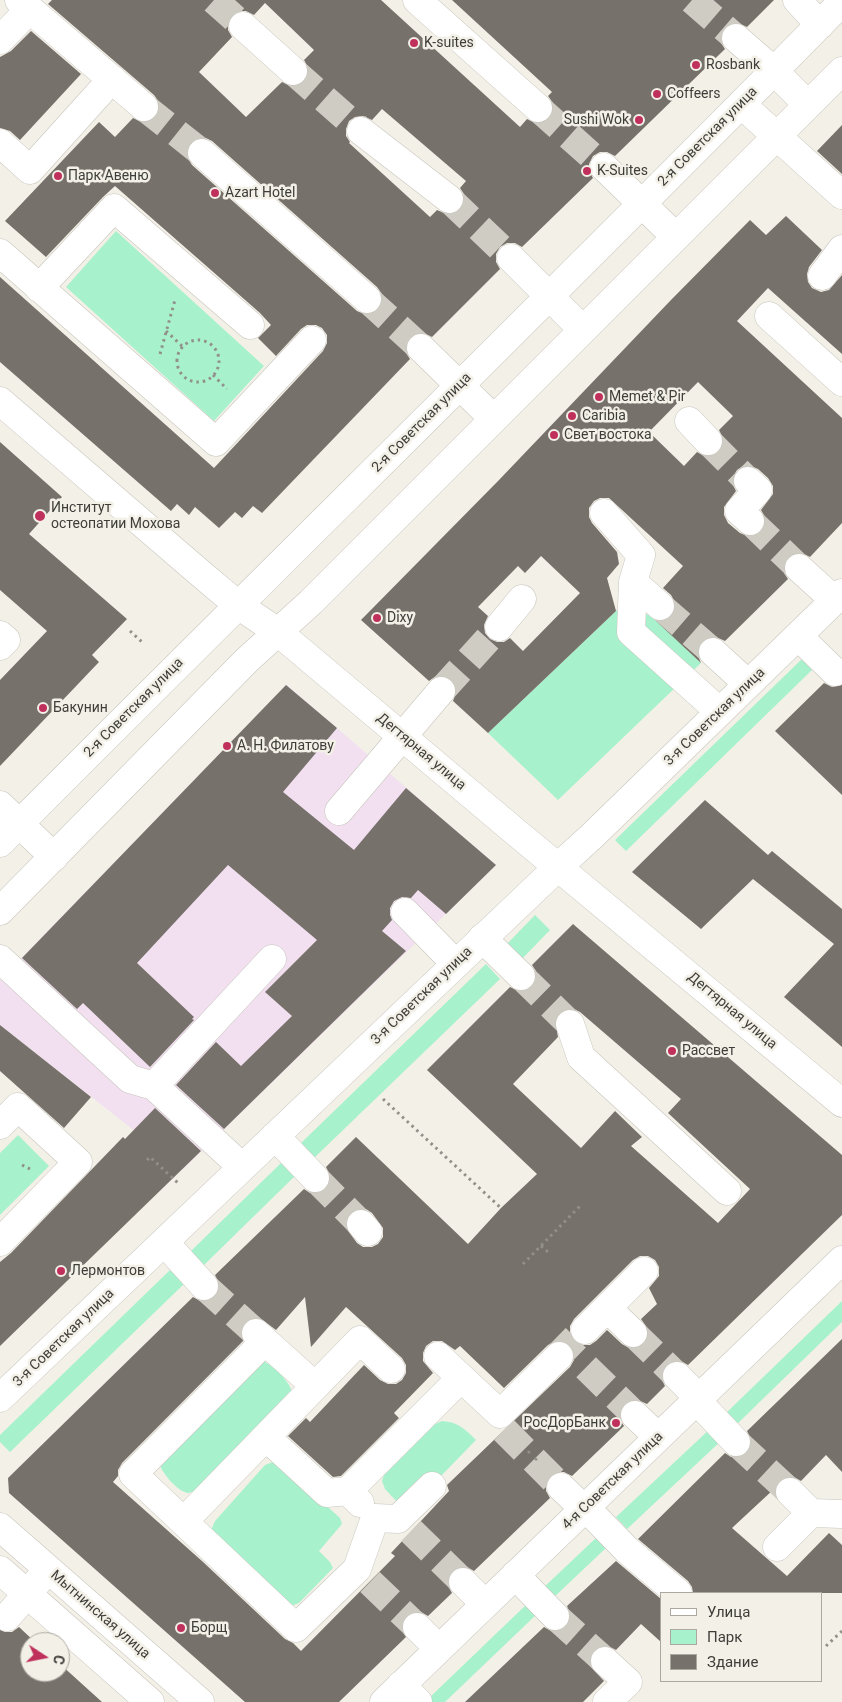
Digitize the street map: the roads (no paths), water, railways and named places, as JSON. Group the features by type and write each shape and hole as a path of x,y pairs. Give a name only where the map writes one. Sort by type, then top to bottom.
{"street":[{"path":"417,0 538,108"},
{"path":"797,0 820,25"},
{"name":"2-я Советская улица","path":"0,843 842,2"},
{"path":"0,40 24,5 144,107"},
{"path":"243,26 293,70"},
{"path":"736,38 774,71 808,105"},
{"path":"0,911 240,667 365,548 842,71"},
{"path":"0,143 30,170 112,80"},
{"path":"741,104 842,195"},
{"path":"361,131 449,199"},
{"path":"202,153 367,299"},
{"path":"604,167 676,237"},
{"path":"38,288 114,208 250,325"},
{"path":"822,276 842,249"},
{"path":"0,253 216,442 312,340"},
{"path":"511,258 583,330"},
{"path":"769,316 842,382"},
{"path":"421,348 494,420"},
{"name":"Дегтярная улица","path":"0,400 238,605 278,632 842,1103"},
{"path":"689,422 708,441"},
{"path":"748,480 758,490 739,511 750,521"},
{"path":"604,512 641,555 633,582 631,632 720,712"},
{"path":"800,568 836,605"},
{"path":"633,582 660,606"},
{"path":"498,627 522,600"},
{"name":"3-я Советская улица","path":"0,1398 482,938 592,836 798,636 836,605"},
{"path":"0,636 6,640 0,646"},
{"path":"798,636 835,672"},
{"path":"713,652 748,684"},
{"path":"339,811 442,691"},
{"path":"0,805 54,856"},
{"path":"405,912 456,964"},
{"path":"482,938 520,976"},
{"path":"154,1086 272,959"},
{"path":"0,960 130,1079 154,1086 242,1167"},
{"path":"570,1024 581,1057 727,1191"},
{"path":"0,1125 18,1107 78,1162 0,1242"},
{"path":"275,1136 315,1178"},
{"path":"164,1242 204,1286"},
{"name":"4-я Советская улица","path":"401,1696 439,1649 842,1260"},
{"path":"585,1330 644,1271"},
{"path":"607,1308 633,1333"},
{"path":"315,1386 261,1337 133,1474 296,1628 363,1575 395,1523 432,1486"},
{"path":"184,1521 360,1340 391,1369"},
{"path":"438,1356 502,1422 559,1356"},
{"path":"677,1376 736,1442"},
{"path":"266,1437 327,1493 348,1491 461,1378"},
{"path":"635,1415 658,1437"},
{"path":"561,1487 627,1550 677,1592"},
{"path":"348,1491 395,1523"},
{"path":"790,1492 811,1513 842,1514"},
{"path":"777,1547 811,1513"},
{"name":"Мытнинская улица","path":"0,1527 195,1701"},
{"path":"0,1570 150,1702"},
{"path":"7,1617 48,1570"},
{"path":"515,1575 555,1616"},
{"path":"463,1582 485,1604"},
{"path":"417,1627 439,1649"},
{"path":"605,1661 628,1682 607,1702"}],"tunnel":[{"path":"214,0 243,26"},
{"path":"692,0 736,38"},
{"path":"293,71 361,131"},
{"path":"144,107 202,153"},
{"path":"538,108 604,167"},
{"path":"449,199 511,258"},
{"path":"367,299 421,348"},
{"path":"708,441 748,481"},
{"path":"750,521 799,568"},
{"path":"660,606 713,652"},
{"path":"441,691 499,627"},
{"path":"521,976 570,1024"},
{"path":"315,1178 361,1224"},
{"path":"204,1286 256,1333"},
{"path":"633,1333 677,1376"},
{"path":"556,1338 635,1415"},
{"path":"504,1430 561,1487"},
{"path":"736,1442 790,1492"},
{"path":"411,1531 463,1582"},
{"path":"370,1582 417,1627"},
{"path":"555,1616 605,1661"}],"place":[{"name":"K-suites","path":"414,43"},
{"name":"Rosbank","path":"696,65"},
{"name":"Coffeers","path":"657,94"},
{"name":"Sushi Wok","path":"639,120"},
{"name":"K-Suites","path":"587,171"},
{"name":"Парк Авеню","path":"58,176"},
{"name":"Azart Hotel","path":"215,193"},
{"name":"Memet & Pir","path":"599,397"},
{"name":"Caribia","path":"572,416"},
{"name":"Свет востока","path":"554,435"},
{"name":"Институт остеопатии Мохова","path":"40,516"},
{"name":"Dixy","path":"377,618"},
{"name":"Бакунин","path":"43,708"},
{"name":"А. Н. Филатову","path":"227,746"},
{"name":"Рассвет","path":"672,1051"},
{"name":"Лермонтов","path":"61,1271"},
{"name":"РосДорБанк","path":"616,1423"},
{"name":"Борщ","path":"181,1628"}]}
